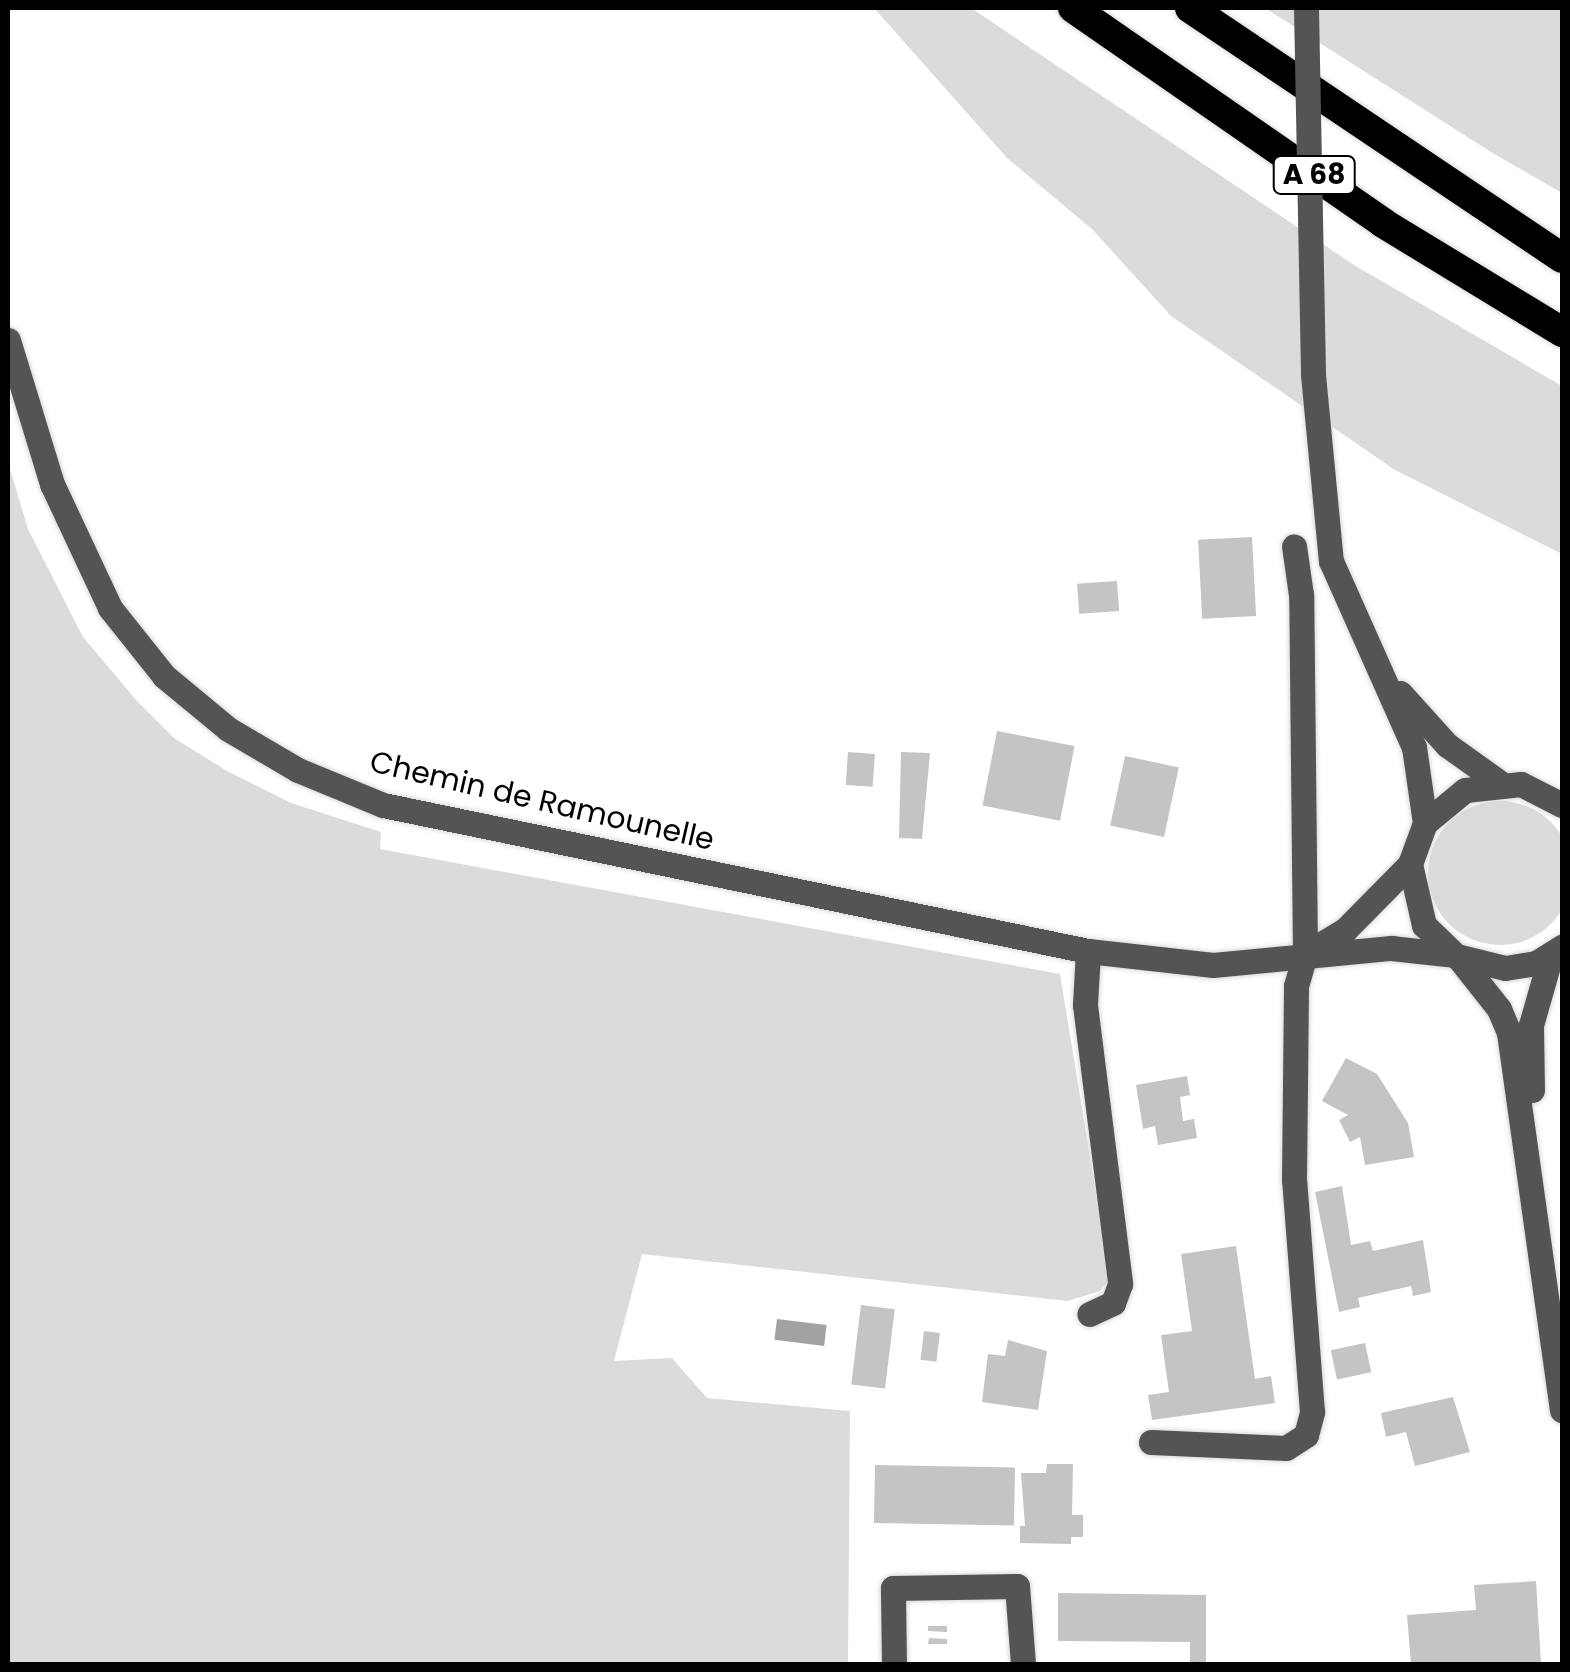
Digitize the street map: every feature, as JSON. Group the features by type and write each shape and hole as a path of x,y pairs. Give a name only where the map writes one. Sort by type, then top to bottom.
{"highway":[{"name":"A 68","path":"1073,8 1383,223 1562,332"},
{"name":"A 68","path":"1190,8 1562,258"}],"street":[{"path":"1306,8 1313,375 1331,561 1414,746 1425,823"},
{"name":"Chemin de Ramounelle","path":"8,340 52,484 110,608 164,676 228,729 298,770 383,805 1088,951 1213,965 1391,948 1456,956 1505,968 1557,951"},
{"path":"1150,1442 1286,1448 1306,1435 1312,1412 1294,1180 1296,986 1304,954 1300,594 1294,546"},
{"path":"1375,659 1427,726 1499,782 1541,791 1562,805"},
{"path":"1499,782 1450,798 1425,823 1410,864 1424,925 1456,956 1499,1009 1508,1033 1532,1165 1562,1410"},
{"name":"Chemin de Ramounelle","path":"1304,954 1345,930 1410,864"},
{"path":"1088,951 1086,1005 1120,1284 1113,1304 1089,1314"},
{"path":"1532,1165 1531,1025 1557,951"},
{"path":"894,1664 893,1588 1018,1586 1023,1664"}],"shaded area":[{"path":"874,8 971,8 1354,265 1562,386 1562,554 1395,470 1171,316 1092,229 1007,158"},
{"path":"1265,8 1562,8 1562,193 1491,152"},
{"path":"8,462 28,529 83,637 137,701 174,738 227,771 291,803 381,832 380,849 1060,974 1110,1279 1100,1291 1068,1301 642,1254 614,1361 672,1358 707,1398 850,1411 848,1664 8,1664"},
{"path":"1500,801 1527,807 1551,822 1566,846 1572,873 1566,900 1551,924 1527,939 1500,945 1473,939 1449,924 1434,900 1428,873 1434,846 1449,822 1473,807"},
{"path":"777,1319 827,1325 824,1346 774,1340"}],"building":[{"path":"1252,537 1256,616 1202,619 1198,540"},
{"path":"1117,581 1119,611 1079,614 1077,584"},
{"path":"997,731 1075,746 1060,821 982,806"},
{"path":"848,752 875,754 873,787 846,785"},
{"path":"901,752 930,753 922,839 899,838"},
{"path":"1125,756 1179,767 1164,837 1110,825"},
{"path":"1346,1058 1377,1074 1408,1123 1414,1157 1365,1165 1360,1137 1350,1142 1339,1120 1348,1115 1322,1101"},
{"path":"1187,1076 1190,1095 1180,1097 1183,1121 1194,1119 1197,1138 1158,1145 1155,1126 1143,1129 1136,1085"},
{"path":"1342,1186 1351,1245 1370,1241 1373,1251 1423,1240 1431,1292 1413,1296 1411,1286 1358,1298 1360,1307 1339,1312 1315,1192"},
{"path":"1236,1246 1255,1379 1271,1376 1275,1403 1152,1420 1148,1395 1169,1392 1161,1335 1192,1331 1181,1254"},
{"path":"861,1305 895,1309 885,1389 851,1384"},
{"path":"924,1331 940,1333 936,1362 920,1360"},
{"path":"1008,1340 1047,1351 1038,1410 982,1402 988,1354 1005,1356"},
{"path":"1365,1343 1371,1372 1337,1380 1331,1350"},
{"path":"1453,1397 1470,1452 1415,1466 1406,1432 1386,1437 1381,1413"},
{"path":"1047,1464 1073,1464 1072,1515 1083,1515 1083,1537 1071,1537 1071,1544 1020,1543 1020,1526 1025,1526 1021,1473 1046,1473"},
{"path":"875,1465 1015,1467 1014,1525 874,1523"},
{"path":"1536,1581 1541,1664 1411,1664 1407,1615 1476,1610 1474,1585"},
{"path":"1058,1593 1206,1595 1206,1664 1190,1664 1190,1642 1058,1641"},
{"path":"928,1626 947,1626 947,1632 928,1631"},
{"path":"929,1638 947,1639 947,1644 928,1644"}]}
